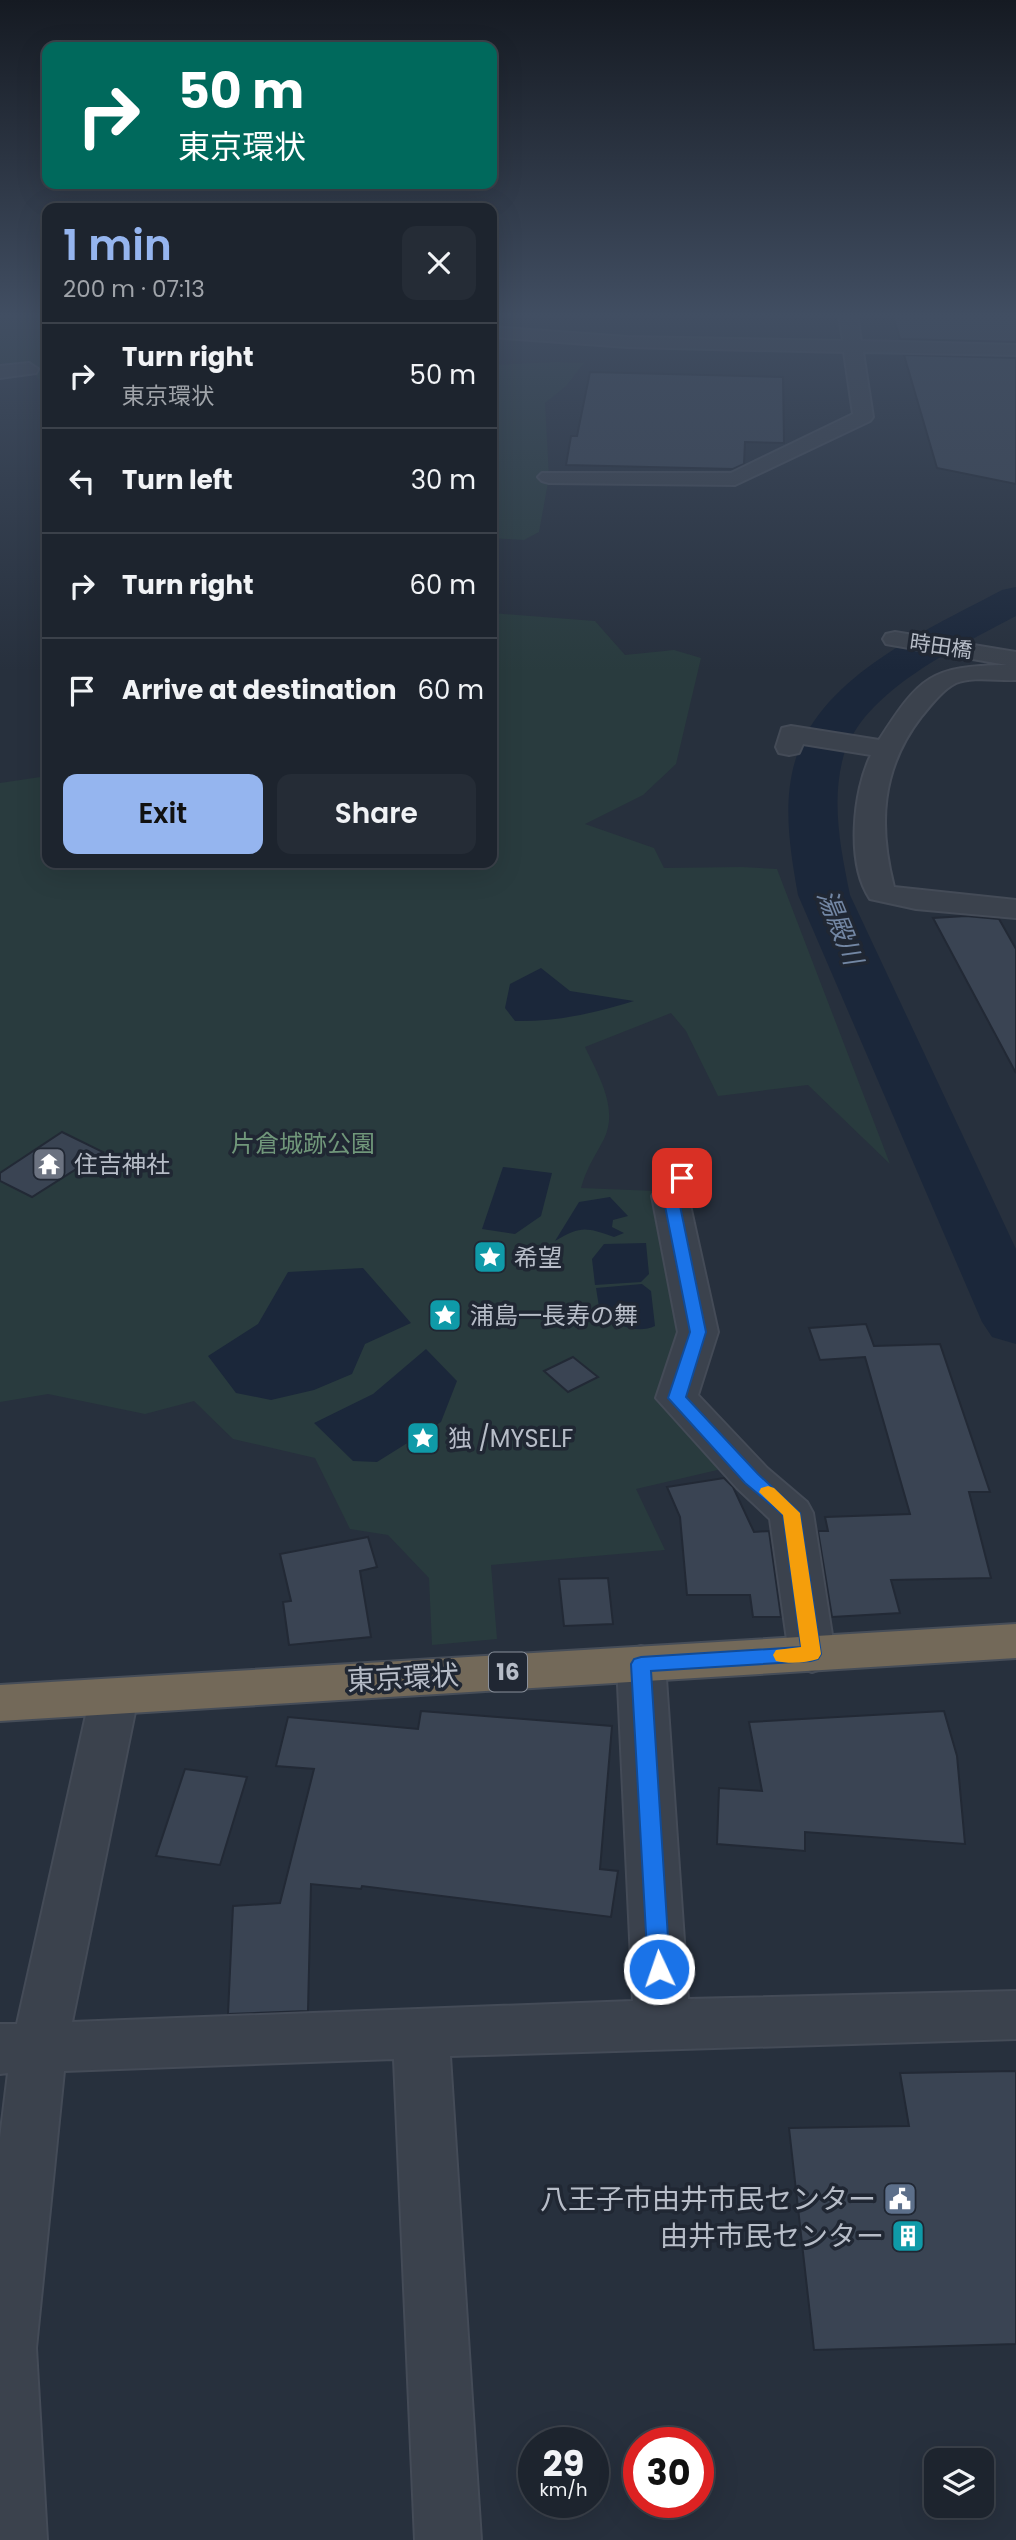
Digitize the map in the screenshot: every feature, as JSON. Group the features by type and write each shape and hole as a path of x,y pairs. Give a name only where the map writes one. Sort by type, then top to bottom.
{"highway":[{"name":"東京環状","path":"0,1703 1016,1641"}],"street":[{"path":"549,477 735,479 827,434"},
{"name":"時田橋","path":"898,639 1016,659"},
{"path":"1016,672 947,678 912,711 882,748 867,816 871,858 881,892 916,900 1016,909"},
{"path":"794,742 882,748"},
{"path":"682,1178 670,1196 698,1332 677,1398 752,1478 791,1513 811,1654"},
{"path":"641,1664 662,2024"},
{"path":"14,2540 5,2348 20,2049 114,1697"},
{"path":"20,2049 662,2024 1016,2015"},
{"path":"421,2034 448,2540"}],"green space":[{"path":"497,434 547,434 549,477 539,532 524,540 497,538"},
{"name":"片倉城跡公園","path":"497,613 595,621 625,655 674,650 701,658 676,764 643,795 585,824 654,848 664,868 777,869 890,1164 808,1085 718,1096 686,1031 671,1013 585,1047 601,1080 609,1115 604,1139 581,1188 656,1191 686,1335 665,1390 726,1468 636,1489 665,1550 491,1565 497,1639 432,1645 429,1578 388,1535 350,1529 315,1458 233,1439 194,1401 145,1414 48,1394 0,1402 0,783 42,777 42,868 497,868"}],"water":[{"path":"541,968 570,991 634,1001 575,1016 515,1021 505,1008 510,984"},
{"path":"503,1167 552,1173 541,1216 515,1234 482,1229"},
{"path":"610,1197 628,1216 613,1220 612,1227 624,1233 614,1237 583,1230 555,1241 579,1202"},
{"path":"646,1243 649,1274 641,1282 595,1285 592,1259 604,1244"},
{"path":"363,1268 411,1323 365,1344 352,1374 314,1390 271,1400 236,1393 208,1356 258,1324 288,1272"},
{"path":"642,1284 651,1291 655,1326 633,1329 600,1313 596,1288"},
{"path":"426,1349 457,1381 441,1422 377,1462 353,1461 314,1423 373,1394"}],"building":[{"path":"578,434 784,434 784,443 745,442 744,464 733,469 566,465 571,436 577,436"},
{"path":"927,434 1016,434 1016,484 937,468"},
{"path":"966,916 999,919 1016,949 1016,1073 933,918"},
{"name":"住吉神社","path":"62,1132 103,1152 32,1197 0,1181 0,1173"},
{"path":"866,1324 874,1346 940,1344 990,1492 969,1492 991,1578 891,1580 900,1613 832,1617 818,1531 828,1531 825,1517 910,1514 865,1357 820,1360 809,1328"},
{"path":"573,1357 598,1377 568,1392 544,1371"},
{"path":"724,1478 733,1487 754,1532 769,1531 781,1617 753,1617 750,1595 687,1595 680,1517 667,1487"},
{"path":"368,1537 377,1567 360,1571 371,1637 289,1645 283,1602 291,1601 280,1554"},
{"path":"608,1578 613,1624 564,1626 559,1579"},
{"path":"421,1711 612,1726 600,1869 618,1871 611,1917 362,1886 361,1889 311,1884 308,2011 228,2014 233,1906 280,1903 314,1769 276,1766 288,1717 418,1729"},
{"path":"944,1711 957,1756 965,1844 805,1832 805,1851 717,1844 719,1788 762,1791 749,1722"},
{"path":"185,1769 247,1777 220,1865 156,1856"},
{"name":"由井市民センター","path":"1016,2071 1016,2344 814,2350 789,2128 909,2126 900,2073"}],"waterway":[{"name":"湯殿川","path":"1016,599 903,664 875,684 850,707 831,731 820,756 813,808 815,843 824,895 1016,1322"}],"slow traffic":[{"path":"768,1492 791,1513 809,1628 811,1654 783,1655"}],"place":[{"name":"住吉神社","path":"49,1164"},
{"name":"希望","path":"490,1257"},
{"name":"浦島一長寿の舞","path":"445,1315"},
{"name":"独 /MYSELF","path":"423,1438"},
{"name":"八王子市由井市民センター","path":"900,2199"},
{"name":"由井市民センター","path":"908,2236"}],"route":[{"path":"659,1969 641,1664 811,1654 791,1513 752,1478 677,1398 698,1332 670,1196 682,1178"}]}
